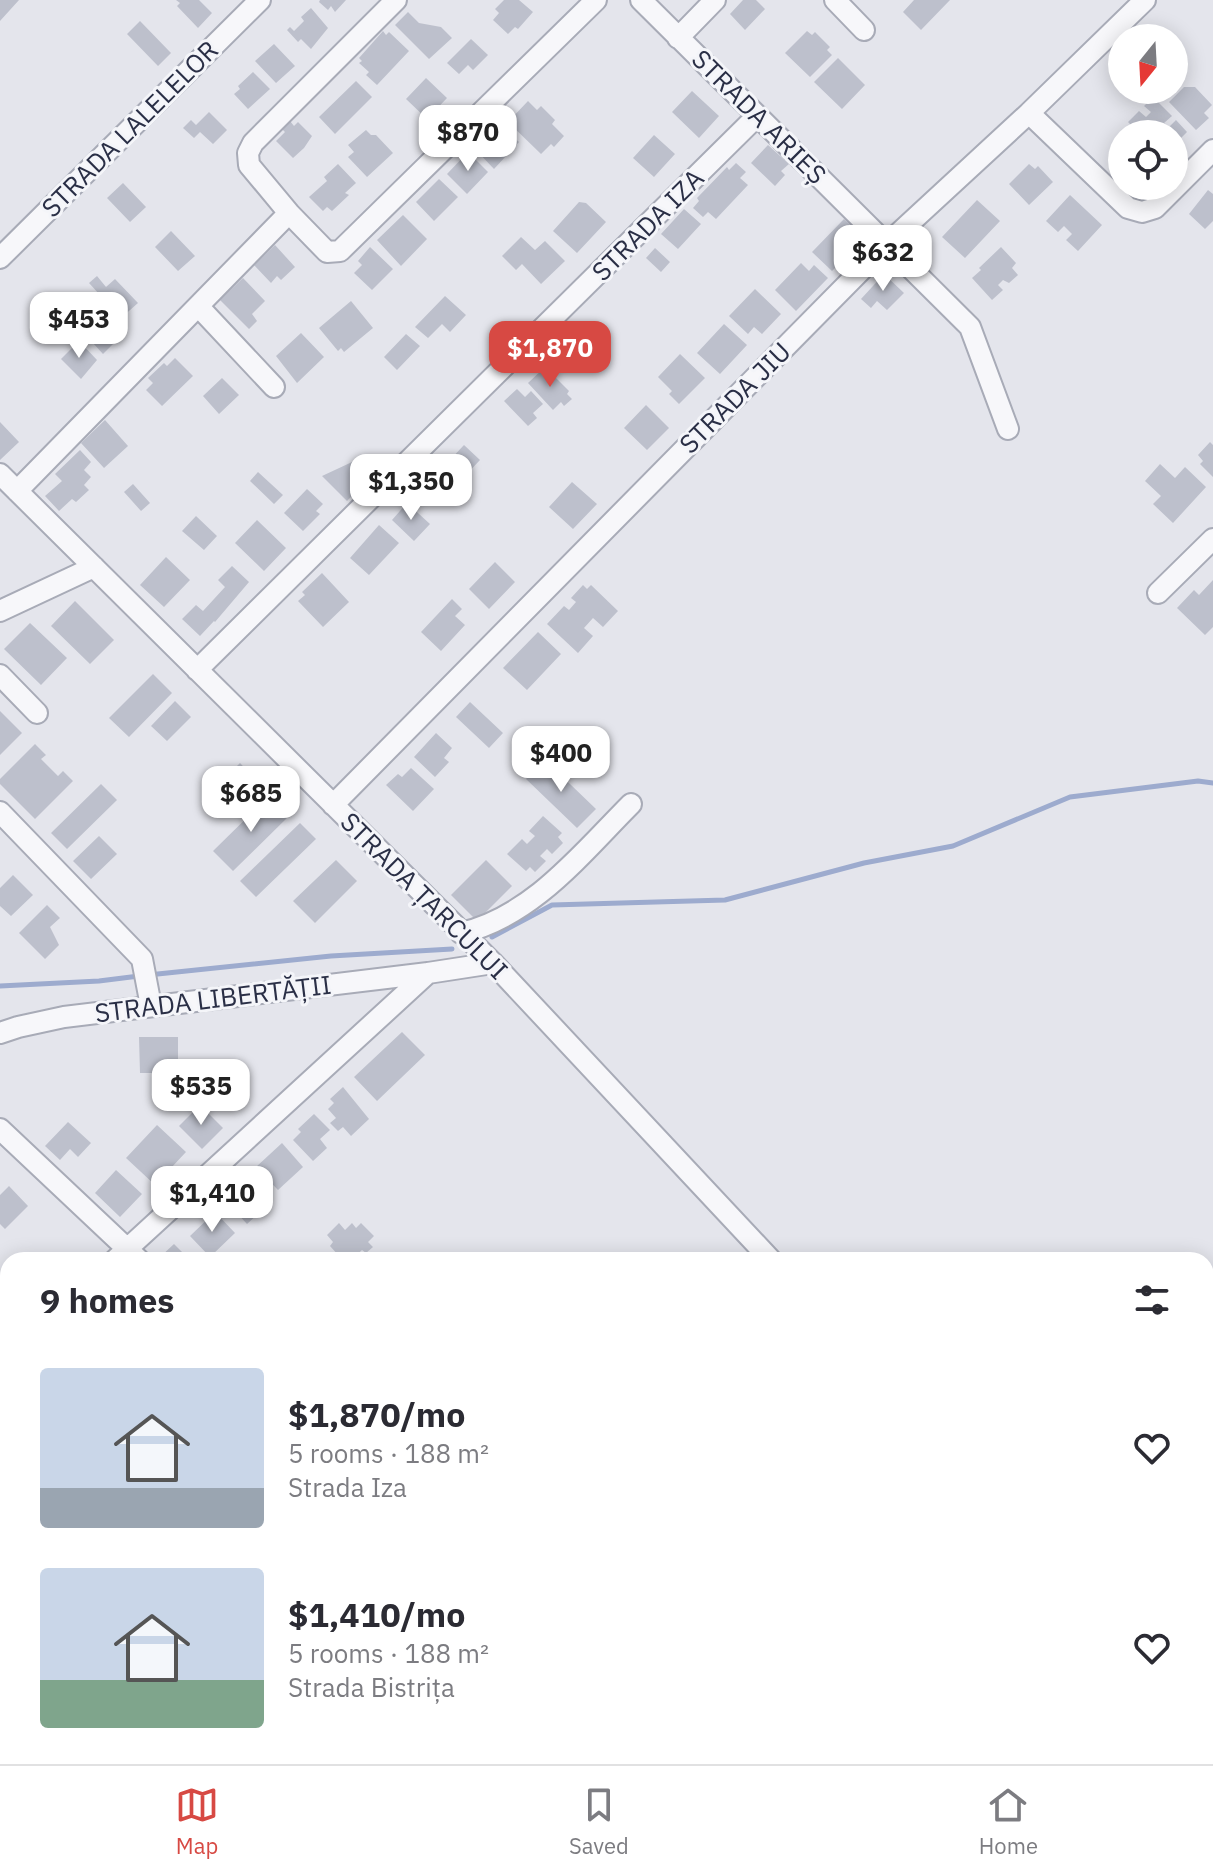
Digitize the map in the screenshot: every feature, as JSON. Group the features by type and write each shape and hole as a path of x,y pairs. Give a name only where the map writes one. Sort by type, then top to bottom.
{"street":[{"name":"STRADA LALELELOR","path":"0,258 260,0"},
{"path":"396,0 253,143 248,153 249,165 327,252 340,251 596,0"},
{"name":"STRADA ARIEȘ","path":"641,0 970,327 1008,429"},
{"path":"678,38 715,0"},
{"path":"835,0 864,30"},
{"name":"STRADA JIU","path":"333,805 887,244 1145,0"},
{"path":"1029,113 1128,208 1142,212 1155,208 1213,150"},
{"name":"STRADA IZA","path":"197,670 757,116"},
{"path":"17,491 289,213"},
{"path":"198,306 274,387"},
{"name":"STRADA ȚARCULUI","path":"0,474 493,963 764,1252"},
{"path":"1158,593 1213,539"},
{"path":"0,611 94,567"},
{"path":"0,675 37,713"},
{"path":"461,933 486,927 530,902 631,804"},
{"path":"0,812 142,959 151,1006"},
{"name":"STRADA LIBERTĂȚII","path":"0,1033 64,1017 493,963"},
{"path":"131,1252 428,973"},
{"path":"0,1129 123,1252"}],"building":[{"path":"0,0 19,0 0,21"},
{"path":"176,0 199,0 212,13 198,28 177,6 180,3"},
{"path":"320,0 346,0 335,12 331,6 328,10"},
{"path":"504,0 519,0 533,12 518,29 515,27 508,34 493,20 499,13 495,9"},
{"path":"743,0 756,0 765,9 745,30 730,14"},
{"path":"914,0 950,0 921,30 903,12"},
{"path":"311,8 328,28 311,49 301,39 298,42 287,30 290,27 294,31 304,21 301,17"},
{"path":"408,12 419,23 441,27 452,38 429,59 395,25"},
{"path":"140,21 171,53 158,66 127,34"},
{"path":"383,31 386,35 389,32 409,51 377,85 366,75 369,72 359,63 362,61 359,58"},
{"path":"807,31 812,35 815,32 830,47 827,50 832,55 810,77 785,53"},
{"path":"471,39 488,55 473,70 468,65 459,74 447,63"},
{"path":"274,44 295,66 276,83 255,61"},
{"path":"838,58 865,85 842,109 814,82"},
{"path":"253,72 270,89 248,109 234,94"},
{"path":"426,78 447,98 427,119 406,99"},
{"path":"356,81 372,97 335,134 319,117"},
{"path":"1188,87 1195,87 1212,105 1204,113 1209,118 1196,130 1171,104 1188,104"},
{"path":"692,91 719,116 699,138 672,112"},
{"path":"528,101 537,110 541,106 555,120 552,124 564,136 554,147 551,144 541,154 508,122"},
{"path":"1160,104 1172,116 1167,120 1130,120 1139,111 1146,117 1151,112 1144,106"},
{"path":"209,112 227,130 213,144 200,132 194,138 183,128 191,120 196,125"},
{"path":"290,121 294,126 298,122 312,136 293,158 276,141"},
{"path":"499,124 519,142 494,169 475,149"},
{"path":"366,130 376,135 393,153 367,177 348,157 354,152 348,145"},
{"path":"654,135 675,154 654,177 633,158"},
{"path":"768,145 789,164 781,171 785,175 775,186 751,163"},
{"path":"468,152 488,172 467,194 447,174"},
{"path":"736,163 746,172 740,178 748,185 716,219 708,212 703,217 693,208 699,201 697,198 727,167 729,170"},
{"path":"338,164 356,183 345,193 349,195 332,211 327,207 323,211 309,197 327,181 324,177"},
{"path":"1029,164 1035,169 1038,166 1053,182 1029,205 1009,184"},
{"path":"439,179 458,197 434,221 416,202"},
{"path":"123,183 146,207 130,222 107,198"},
{"path":"1208,190 1213,194 1213,221 1205,229 1189,214"},
{"path":"1070,195 1102,225 1078,251 1066,240 1072,234 1064,226 1058,232 1046,221"},
{"path":"977,200 1000,221 965,258 942,237"},
{"path":"579,202 586,203 606,222 577,253 553,231"},
{"path":"684,209 701,224 678,249 661,234"},
{"path":"403,215 427,239 401,266 377,240"},
{"path":"844,219 868,242 846,264 842,261 832,271 812,252"},
{"path":"171,231 195,256 178,271 155,247"},
{"path":"521,237 535,250 545,241 565,261 541,284 522,264 516,270 502,256"},
{"path":"275,245 295,267 281,280 277,276 271,283 254,265"},
{"path":"370,247 393,269 372,290 354,273 362,265 358,261"},
{"path":"1001,247 1016,263 1012,268 1018,275 1009,283 1003,280 998,285 1003,290 992,300 972,278"},
{"path":"655,248 670,262 661,272 646,258"},
{"path":"801,263 809,271 814,265 828,278 796,311 775,290"},
{"path":"884,274 904,293 887,310 877,301 871,308 861,299"},
{"path":"97,276 106,287 115,279 138,303 121,318 89,283"},
{"path":"243,278 265,301 252,314 257,321 249,329 220,300"},
{"path":"755,289 781,314 762,334 754,327 748,334 729,316"},
{"path":"445,296 466,315 450,332 442,324 428,338 415,327"},
{"path":"91,300 123,334 103,354 71,319"},
{"path":"351,301 373,328 344,352 341,348 338,351 319,328"},
{"path":"724,324 747,345 720,374 697,353"},
{"path":"301,333 324,357 297,383 276,356"},
{"path":"406,334 420,346 397,370 384,357"},
{"path":"79,341 97,360 81,379 61,359"},
{"path":"680,354 705,378 679,404 669,394 672,391 658,377"},
{"path":"175,358 193,376 162,406 146,390 153,383 148,378 164,363 167,366"},
{"path":"545,367 569,391 567,394 572,399 564,406 561,402 553,410 528,383"},
{"path":"222,378 239,395 219,414 203,396"},
{"path":"517,389 525,397 531,391 543,404 533,413 537,418 528,426 504,401"},
{"path":"646,405 669,428 647,450 624,428"},
{"path":"105,420 128,446 104,468 81,443"},
{"path":"0,422 19,442 0,460"},
{"path":"1210,442 1213,445 1213,477 1200,464 1203,461 1198,455"},
{"path":"464,445 480,460 449,493 433,478"},
{"path":"80,450 91,462 84,470 91,477 84,485 89,490 59,511 45,496 62,481 55,474"},
{"path":"365,456 378,469 347,501 322,476"},
{"path":"1160,464 1175,478 1185,467 1206,487 1173,523 1153,504 1161,496 1145,481"},
{"path":"258,472 283,495 274,504 250,481"},
{"path":"572,482 597,504 573,529 549,507"},
{"path":"133,484 150,503 141,511 124,492"},
{"path":"307,489 323,504 316,511 320,514 303,531 284,513"},
{"path":"407,503 430,524 414,541 392,520"},
{"path":"196,516 217,536 204,550 182,531"},
{"path":"257,520 286,548 264,571 235,543"},
{"path":"379,525 399,543 369,575 350,558"},
{"path":"166,557 190,580 164,607 140,585"},
{"path":"495,562 515,582 489,609 469,589"},
{"path":"232,566 249,582 200,636 182,619 196,605 203,611 225,587 218,580"},
{"path":"322,573 349,602 323,627 298,601 305,595 302,592"},
{"path":"1213,580 1213,627 1205,635 1177,608 1194,590 1199,595"},
{"path":"583,585 587,589 591,585 618,611 603,627 593,618 584,628 593,636 578,653 547,624 564,606 569,610 576,602 571,598"},
{"path":"452,599 462,609 455,616 465,625 441,651 421,632"},
{"path":"75,601 114,640 90,664 51,626"},
{"path":"30,623 67,658 41,685 4,649"},
{"path":"538,632 561,654 527,690 503,668"},
{"path":"153,674 172,693 129,737 109,718"},
{"path":"175,701 191,717 167,741 151,726"},
{"path":"470,702 503,733 489,748 456,717"},
{"path":"0,711 22,733 0,755"},
{"path":"436,733 452,748 444,758 449,762 435,777 414,757"},
{"path":"35,744 46,755 41,759 58,776 63,771 73,781 35,819 0,784 0,779"},
{"path":"545,760 596,809 577,828 526,779"},
{"path":"240,763 259,783 236,806 217,786"},
{"path":"411,768 434,789 413,811 386,785"},
{"path":"101,784 117,800 67,849 51,833"},
{"path":"269,796 288,817 233,871 213,851"},
{"path":"543,816 562,833 558,837 563,843 552,854 547,849 540,856 546,861 535,872 530,867 526,871 507,854 522,839 527,844 535,836 529,831"},
{"path":"300,823 316,839 256,897 240,881"},
{"path":"99,836 117,854 91,879 73,861"},
{"path":"336,860 357,881 315,923 293,901"},
{"path":"486,860 512,886 477,921 451,895"},
{"path":"13,875 33,895 11,916 0,906 0,888"},
{"path":"47,905 60,918 50,927 59,945 45,959 19,933"},
{"path":"402,1032 425,1055 377,1101 354,1077"},
{"path":"139,1037 178,1037 178,1073 140,1073"},
{"path":"343,1087 369,1119 351,1136 343,1127 338,1131 330,1123 336,1118 328,1109 334,1103 330,1099"},
{"path":"200,1105 223,1128 202,1149 179,1126"},
{"path":"314,1114 330,1130 320,1139 327,1148 313,1161 293,1140 301,1132 298,1129"},
{"path":"68,1122 91,1143 78,1157 70,1149 60,1160 45,1146"},
{"path":"157,1125 186,1152 155,1185 126,1158"},
{"path":"282,1143 303,1167 278,1190 256,1167"},
{"path":"116,1170 142,1194 120,1217 95,1193"},
{"path":"249,1175 273,1200 247,1224 223,1198 229,1193 233,1196 246,1184 242,1181"},
{"path":"9,1186 28,1206 5,1229 0,1224 0,1195"},
{"path":"215,1212 235,1233 215,1252 205,1252 190,1236"},
{"path":"339,1223 345,1230 352,1223 356,1228 361,1223 374,1236 368,1242 373,1247 367,1252 335,1252 327,1235"},
{"path":"174,1244 182,1252 165,1252"}],"waterway":[{"path":"492,937 552,905 725,900 864,863 953,846 1070,797 1198,781 1213,783"},
{"path":"148,975 331,956 452,949"},
{"path":"0,986 139,976"}]}
